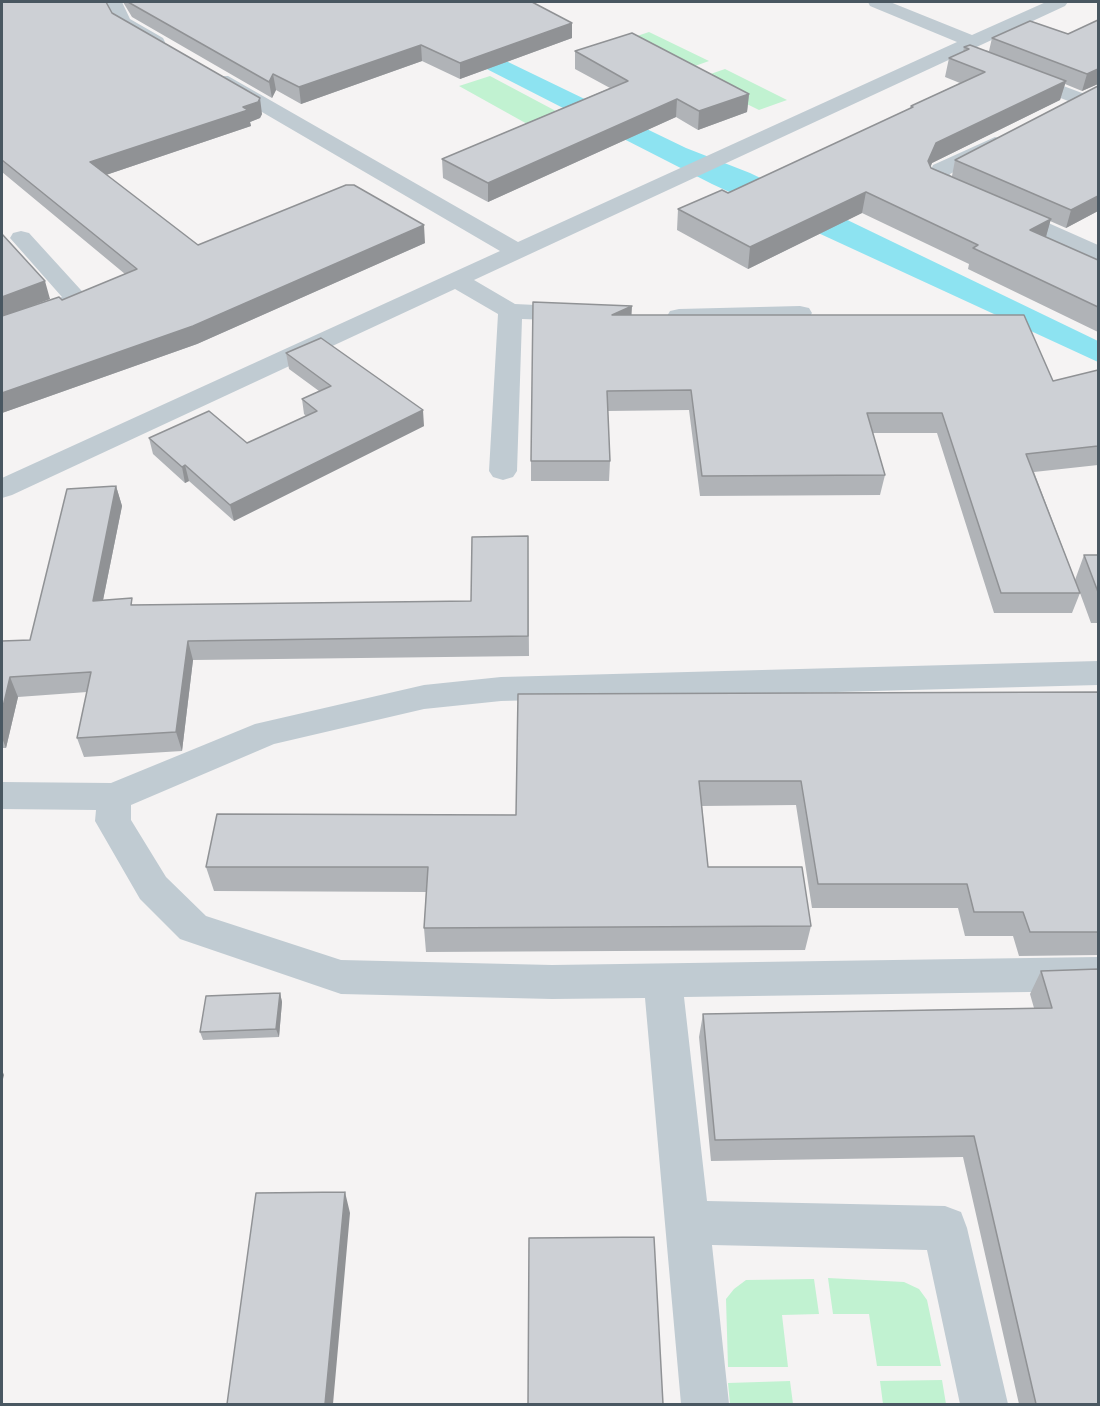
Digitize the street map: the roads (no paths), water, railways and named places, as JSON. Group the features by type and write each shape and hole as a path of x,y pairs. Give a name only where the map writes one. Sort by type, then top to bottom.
{"street":[{"path":"114,2 122,22 173,51"},
{"path":"876,2 965,50"},
{"path":"2,489 718,158 965,50 1059,2"},
{"path":"204,69 517,251"},
{"path":"1007,70 1090,96"},
{"path":"1062,110 1090,96"},
{"path":"1012,135 941,170 937,182 1098,253"},
{"path":"2,327 78,300 10,235"},
{"path":"455,279 510,311 600,315"},
{"path":"503,471 510,311"},
{"path":"656,317 800,314"},
{"path":"2,796 114,797 267,733 424,697 501,689 1098,673"},
{"path":"114,797 113,821 153,888 193,928 341,977 552,982 1098,974"},
{"path":"663,981 705,1404"},
{"path":"686,1223 945,1228 984,1404"}],"water":[{"path":"384,2 686,148 750,173 1098,341 1098,362 712,184 473,62"}]}
